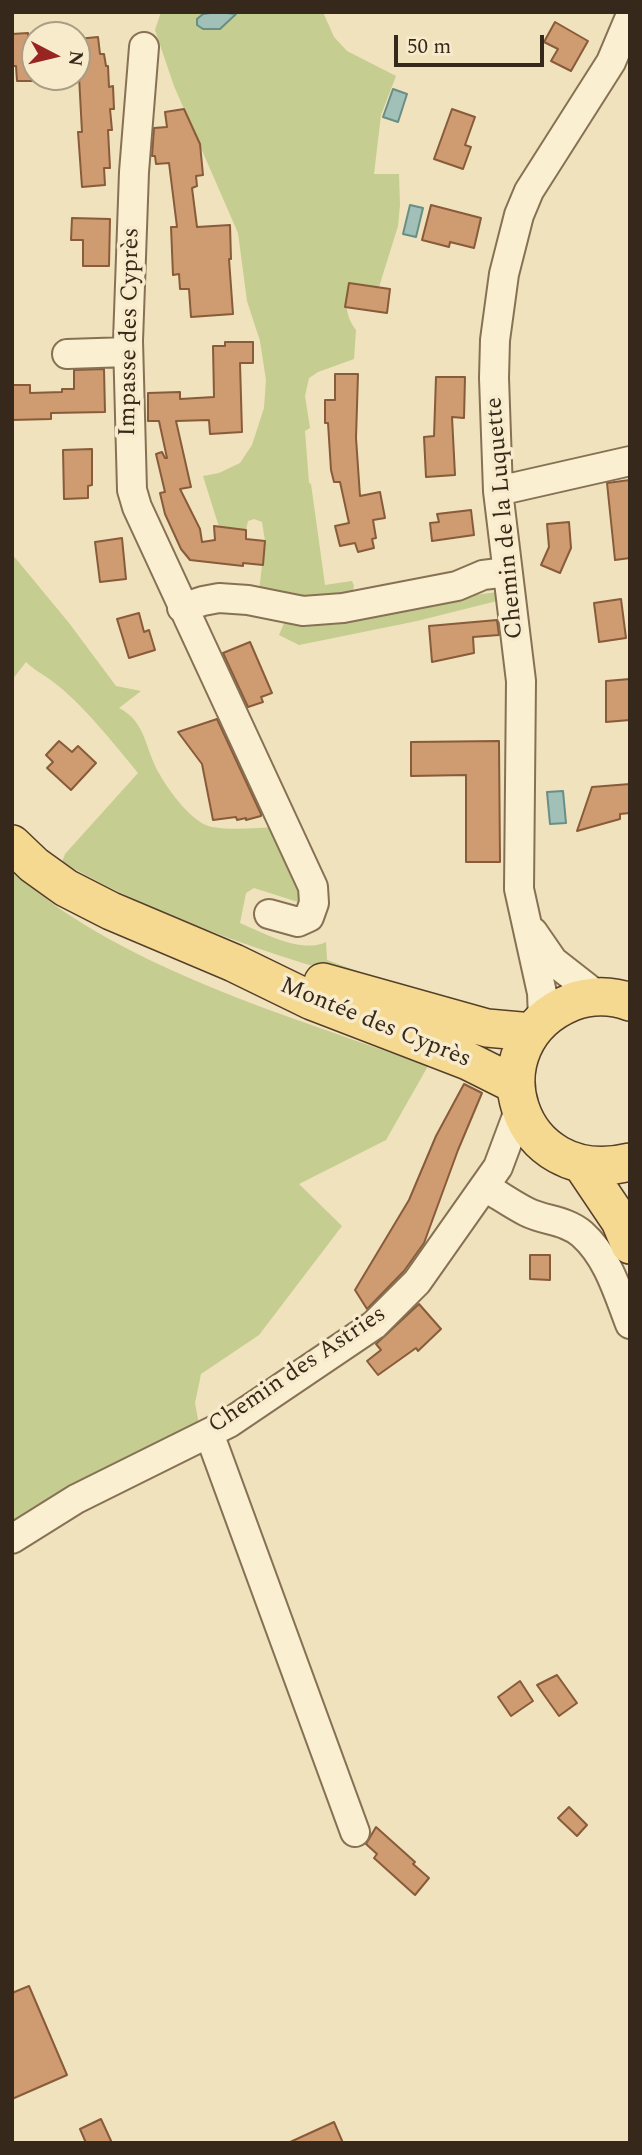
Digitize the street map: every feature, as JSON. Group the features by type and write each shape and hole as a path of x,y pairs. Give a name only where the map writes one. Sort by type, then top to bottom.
{"main road":[{"name":"Montée des Cyprès","path":"12,844 34,865 66,888 122,916 234,963 312,1001 468,1061 518,1096"},
{"name":"Montée des Cyprès","path":"234,963 306,977 487,1028 538,1026"},
{"path":"614,1000 579,999 560,1007 538,1026 519,1057 518,1096 529,1128 543,1145 562,1158 583,1166 606,1167 630,1162"},
{"path":"583,1166 620,1221 630,1245"}],"street":[{"name":"Chemin de la Luquette","path":"538,1026 542,993 519,889 521,681 498,491 495,340 504,274 519,215 538,173 611,62 630,17"},
{"name":"Impasse des Cyprès","path":"144,47 134,172 128,352 132,494 182,608 313,887 314,903 309,917 298,922 269,914"},
{"path":"67,354 128,352"},
{"path":"498,491 630,461"},
{"path":"182,608 219,598 248,600 303,611 343,608 457,586 483,575 507,572"},
{"name":"Chemin de la Luquette","path":"527,924 553,961 614,1000"},
{"name":"Chemin des Astries","path":"12,1539 76,1499 229,1423 374,1325 416,1282 492,1177 518,1096"},
{"name":"Chemin des Astries","path":"492,1177 543,1145"},
{"path":"492,1177 529,1213 565,1223 581,1234 597,1251 611,1275 630,1324"},
{"path":"209,1433 355,1832"}],"green space":[{"path":"161,12 323,12 334,37 347,51 396,76 381,115 374,174 399,174 398,226 379,287 349,283 347,308 349,319 356,330 354,359 309,378 305,396 310,428 305,431 309,483 325,585 352,581 354,586 351,597 314,602 259,591 265,541 262,522 254,519 248,521 246,530 219,527 203,476 219,473 240,463 252,445 264,408 266,380 260,341 247,301 238,233 174,86 155,30"},
{"path":"12,554 116,686 141,691 119,708 135,721 140,729 155,766 175,798 197,820 212,827 282,827 305,895 298,902 254,888 246,893 240,923 294,944 316,945 326,942 327,960 450,1005 300,962 202,928 62,862 65,854 138,773 86,712 63,690 26,662 12,680"},
{"path":"497,592 501,600 417,621 299,645 279,635 285,621"},
{"path":"12,869 66,913 151,961 242,1000 428,1066 386,1140 299,1184 342,1226 259,1335 201,1374 195,1403 200,1430 12,1531"}],"water":[{"path":"203,14 236,14 220,29 203,29 197,25 197,19"},
{"path":"393,89 407,94 398,122 383,117"},
{"path":"410,205 423,208 416,237 403,234"},
{"path":"563,791 566,823 550,824 547,792"}],"building":[{"path":"555,22 588,41 571,71 551,61 558,49 544,42"},
{"path":"21,33 21,81 17,81 16,66 12,66 12,34"},
{"path":"98,37 100,54 104,54 108,66 109,87 113,86 114,109 110,109 110,168 104,168 105,185 82,187 78,132 82,132 80,91 91,91 91,38"},
{"path":"184,109 200,144 203,175 196,176 197,186 192,188 197,227 230,225 229,259 233,314 191,317 189,289 180,289 179,274 173,275 171,227 177,227 169,163 156,164 155,156 152,156 154,128 167,127 165,112"},
{"path":"452,109 475,117 465,145 471,147 463,169 434,159"},
{"path":"431,205 481,218 474,248 450,242 449,247 422,240"},
{"path":"72,218 110,219 109,266 83,266 83,240 71,240"},
{"path":"349,283 390,289 387,313 345,307"},
{"path":"225,342 253,342 253,363 240,363 242,432 210,434 209,420 176,421 191,487 180,489 200,529 202,542 215,540 214,526 246,530 246,539 265,541 263,565 243,563 243,566 190,560 181,549 165,514 160,493 165,492 156,454 162,452 167,458 159,421 148,421 148,393 180,392 180,399 214,397 213,346 225,346"},
{"path":"104,369 105,412 51,413 51,419 12,420 12,385 30,385 30,393 62,392 62,389 74,389 74,370"},
{"path":"335,374 358,374 356,438 360,496 380,492 385,518 373,520 376,538 372,539 374,548 358,552 355,543 340,546 335,526 349,523 340,482 334,482 331,470 328,423 325,423 325,400 335,400"},
{"path":"436,377 465,377 464,418 452,417 455,475 426,477 424,437 434,436"},
{"path":"92,449 92,485 88,486 88,498 64,499 63,450"},
{"path":"630,480 630,558 615,560 607,483"},
{"path":"471,510 474,535 432,541 430,523 439,522 437,514"},
{"path":"569,522 571,548 560,573 541,565 549,547 547,524"},
{"path":"122,538 126,579 100,582 95,542"},
{"path":"621,599 626,638 599,642 594,603"},
{"path":"139,613 144,632 149,630 155,650 129,658 117,619"},
{"path":"497,620 499,635 473,637 474,653 432,662 429,626"},
{"path":"250,642 272,693 261,697 263,702 248,707 223,653"},
{"path":"630,679 630,720 606,722 606,681"},
{"path":"217,719 261,816 246,820 237,820 236,817 213,820 202,764 178,732"},
{"path":"59,741 72,752 78,746 96,763 71,790 47,768 53,762 46,755"},
{"path":"499,741 500,862 466,862 466,775 411,776 411,742"},
{"path":"630,784 630,813 620,814 620,819 577,831 592,787"},
{"path":"464,1084 482,1093 424,1243 404,1271 367,1309 355,1290 409,1200 436,1136"},
{"path":"530,1255 550,1255 550,1280 530,1279"},
{"path":"419,1304 441,1329 418,1351 416,1348 378,1375 367,1361 381,1350 376,1344"},
{"path":"557,1675 577,1703 559,1716 537,1685"},
{"path":"520,1681 533,1701 511,1716 498,1697"},
{"path":"569,1807 587,1825 577,1836 558,1818"},
{"path":"376,1827 429,1878 415,1895 374,1858 377,1854 366,1844"},
{"path":"29,1986 67,2075 12,2099 12,1993"},
{"path":"101,2119 112,2143 86,2143 80,2129"},
{"path":"334,2122 343,2143 288,2143"}]}
